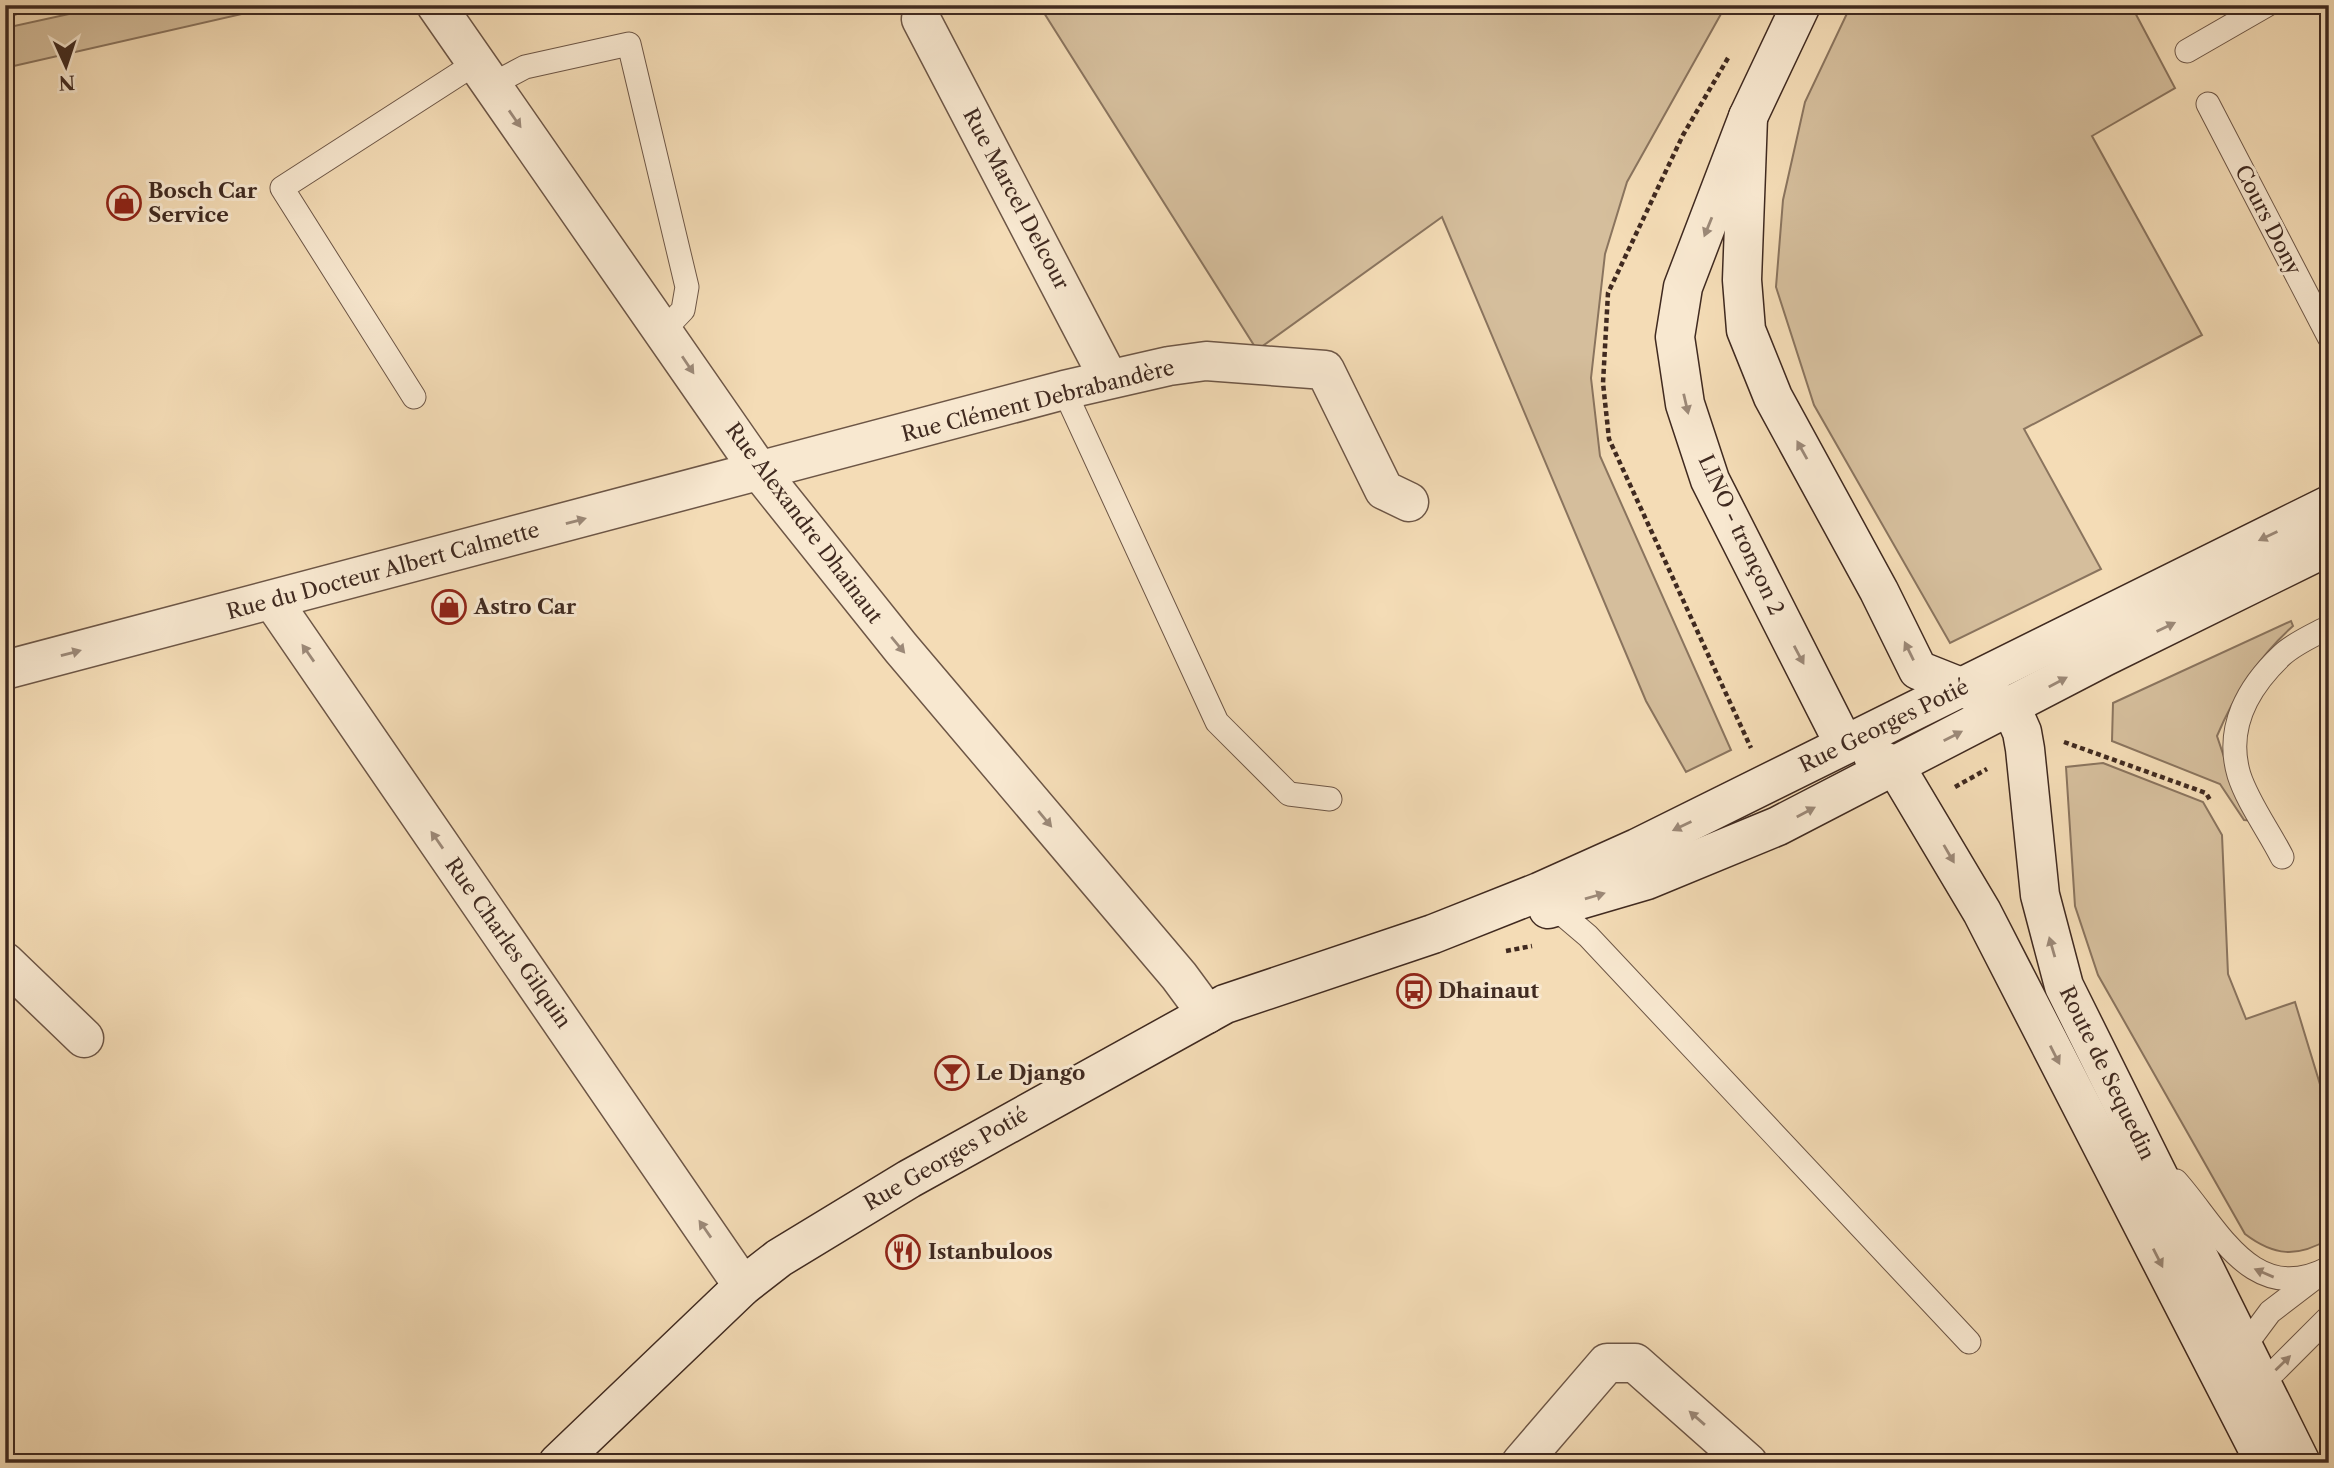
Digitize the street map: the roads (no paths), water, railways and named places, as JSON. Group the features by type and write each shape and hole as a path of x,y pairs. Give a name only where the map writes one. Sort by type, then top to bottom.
{"street":[{"name":"Rue Alexandre Dhainaut","path":"436,5 761,473 879,621 1179,975 1207,1014"},
{"name":"LINO - tronçon 2","path":"1801,5 1748,117 1683,288 1675,337 1683,390 1710,480 1844,744"},
{"name":"Rue Marcel Delcour","path":"922,19 1110,379"},
{"name":"LINO - tronçon 2","path":"1748,117 1742,279 1746,330 1773,397 1879,591 1918,670 1962,688"},
{"name":"Rue Clément Debrabandère","path":"761,473 1065,390 1206,361 1325,370 1384,490 1409,502"},
{"name":"Rue du Docteur Albert Calmette","path":"5,670 761,473"},
{"name":"Rue Georges Potié","path":"1546,900 1637,848 2329,505"},
{"name":"Rue Georges Potié","path":"558,1463 743,1286 779,1258 909,1179 1207,1014 1268,988 1433,934 1546,900 1647,880 1709,857 1778,826 2329,546"},
{"name":"Rue Charles Gilquin","path":"272,600 743,1286"},
{"path":"1962,688 2011,707"},
{"name":"Route de Sequedin","path":"2011,707 2022,732 2025,749 2040,895 2049,938 2074,1011 2243,1346 2238,1388 2301,1463"},
{"path":"1844,744 1895,766"},
{"name":"Route de Sequedin","path":"1895,766 2012,969 2238,1388 2264,1463"},
{"path":"5,962 84,1038"},
{"path":"1521,1463 1607,1363 1635,1363 1748,1463"}],"lane":[{"path":"2187,51 2267,5"},
{"path":"414,397 282,188 483,74 629,44 687,287 683,310 664,331"},
{"name":"Cours Dony","path":"2208,104 2329,337"},
{"path":"1065,390 1217,722 1289,794 1330,799"},
{"path":"2282,857 2239,776 2234,736 2241,711 2254,687 2284,653 2329,627"},
{"path":"1546,900 1588,936 1969,1342"},
{"path":"2135,1133 2217,1234 2248,1265 2261,1273 2282,1279 2308,1276 2325,1270"},
{"path":"2243,1346 2270,1312 2325,1270"},
{"path":"2238,1388 2329,1318"}],"railway":[{"path":"5,15 53,5"}],"place":[{"name":"Bosch Car Service","path":"124,203"},
{"name":"Astro Car","path":"449,607"},
{"name":"Dhainaut","path":"1414,991"},
{"name":"Le Django","path":"952,1073"},
{"name":"Istanbuloos","path":"903,1252"}]}
